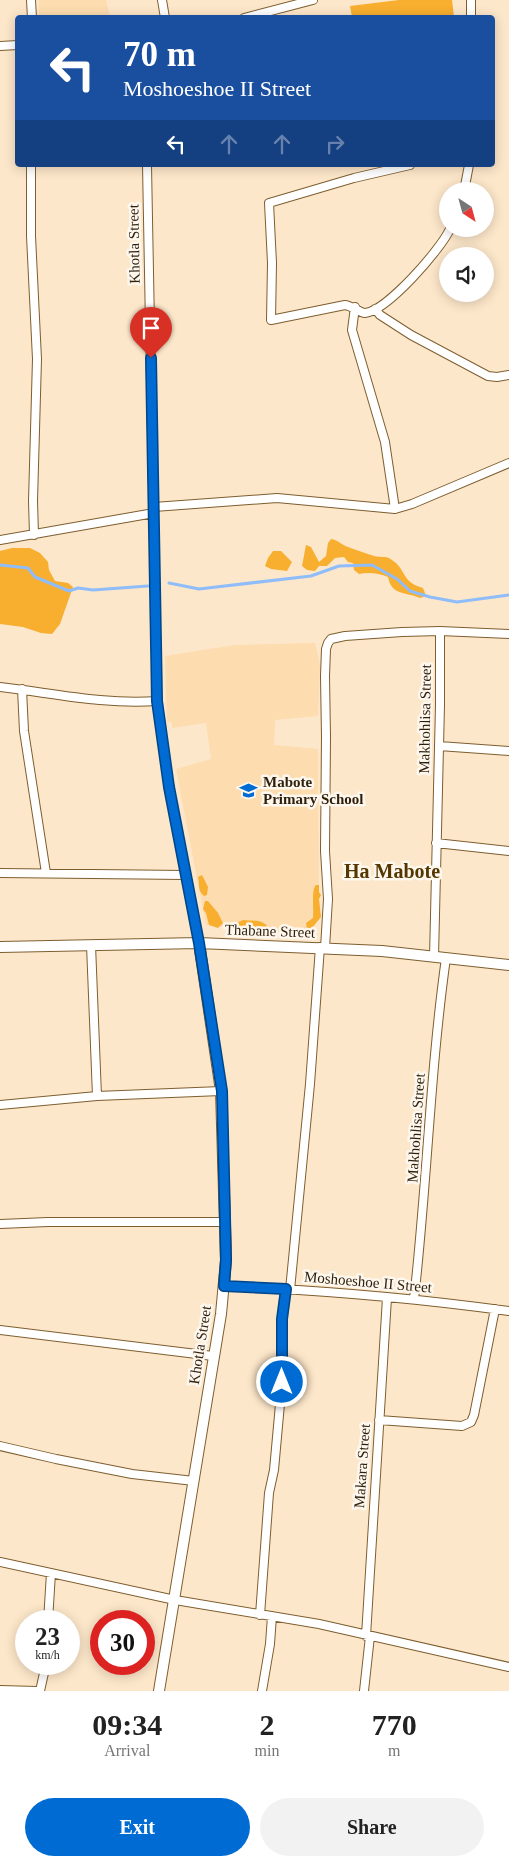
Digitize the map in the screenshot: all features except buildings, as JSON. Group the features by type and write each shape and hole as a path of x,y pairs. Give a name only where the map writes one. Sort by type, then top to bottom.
{"street":[{"path":"31,0 32,15"},
{"path":"162,0 164,15"},
{"path":"256,15 313,0"},
{"path":"471,0 471,15"},
{"path":"0,46 15,46"},
{"path":"31,167 31,236 37,359 33,501 34,535"},
{"name":"Khotla Street","path":"147,167 157,701 169,787 199,943 222,1091 226,1260 224,1286 194,1481 159,1691"},
{"path":"401,167 354,178 269,203 272,263 271,320 345,305 355,307 365,314 375,309 410,280 446,238"},
{"path":"466,182 469,167"},
{"path":"355,307 352,330 385,442 395,508"},
{"path":"375,309 380,315 411,335 488,376 509,375"},
{"path":"0,540 34,535 154,510 277,498 395,508 412,504 509,463"},
{"path":"260,1615 269,1493 274,1470 282,1382 282,1319 288,1289 328,899 325,850 325,676 328,643 331,639 345,636 440,631 509,634"},
{"name":"Makhohlisa Street","path":"434,957 440,631"},
{"path":"0,686 110,701 138,703 157,701"},
{"path":"22,689 24,731 46,873"},
{"path":"438,746 509,751"},
{"path":"436,842 509,851"},
{"path":"0,873 186,875"},
{"name":"Thabane Street","path":"0,947 199,943 322,948 446,958 509,966"},
{"path":"91,945 97,1096"},
{"name":"Makhohlisa Street","path":"414,1299 422,1230 438,1013 446,958"},
{"path":"0,1105 97,1096 222,1091"},
{"path":"0,1224 225,1222"},
{"name":"Moshoeshoe II Street","path":"224,1286 414,1299 509,1311"},
{"name":"Makara Street","path":"364,1691 387,1298"},
{"path":"379,1420 462,1426 470,1422 474,1415 495,1309"},
{"path":"0,1330 213,1356"},
{"path":"0,1446 56,1460 132,1474 194,1481"},
{"path":"0,1562 174,1600 272,1616 509,1667"},
{"path":"49,1610 51,1573"},
{"path":"262,1691 270,1644 272,1616"},
{"path":"0,1690 39,1691 43,1675"}],"shaded area":[{"path":"39,0 106,0 110,15 39,15"},
{"path":"399,0 452,0 454,15 352,15 350,6"},
{"path":"331,539 374,556 390,558 397,564 407,579 423,588 426,596 420,598 398,592 392,587 388,577 385,576 373,573 359,574 354,570 353,563 348,562 344,557 335,558 327,566 319,566 315,571 307,570 302,566 306,545 311,547 319,562 326,556 328,543"},
{"path":"12,548 30,548 40,553 48,562 49,570 55,581 68,583 73,587 60,624 52,634 0,624 0,551"},
{"path":"273,551 281,551 292,562 287,571 271,569 265,566"},
{"name":"Mabote Primary School","path":"315,643 320,665 318,716 275,720 274,745 318,749 319,919 309,930 284,932 206,925 176,769 211,759 206,723 172,728 172,722 167,722 165,656 235,645"},
{"path":"202,875 208,887 207,895 204,896 200,889 198,877"},
{"path":"316,885 319,885 321,895 319,899 321,917 312,928 307,929 306,923 313,918 313,895"},
{"path":"205,901 208,901 218,913 223,923 218,928 209,925 203,909"},
{"path":"243,920 260,922 268,927 260,932 241,930 234,924"}],"waterway":[{"path":"0,565 28,568 35,577 69,591 78,588 93,590 148,586"},
{"path":"169,583 199,589 311,576 339,566 372,565 397,579 410,591 430,597 457,602 509,595"}],"place":[{"name":"Mabote Primary School","path":"249,791"}],"district":[{"name":"Ha Mabote","path":"392,871"}],"route":[{"path":"151,358 157,701 169,787 199,943 222,1091 226,1260 224,1286 286,1289 282,1319 282,1382"}]}
